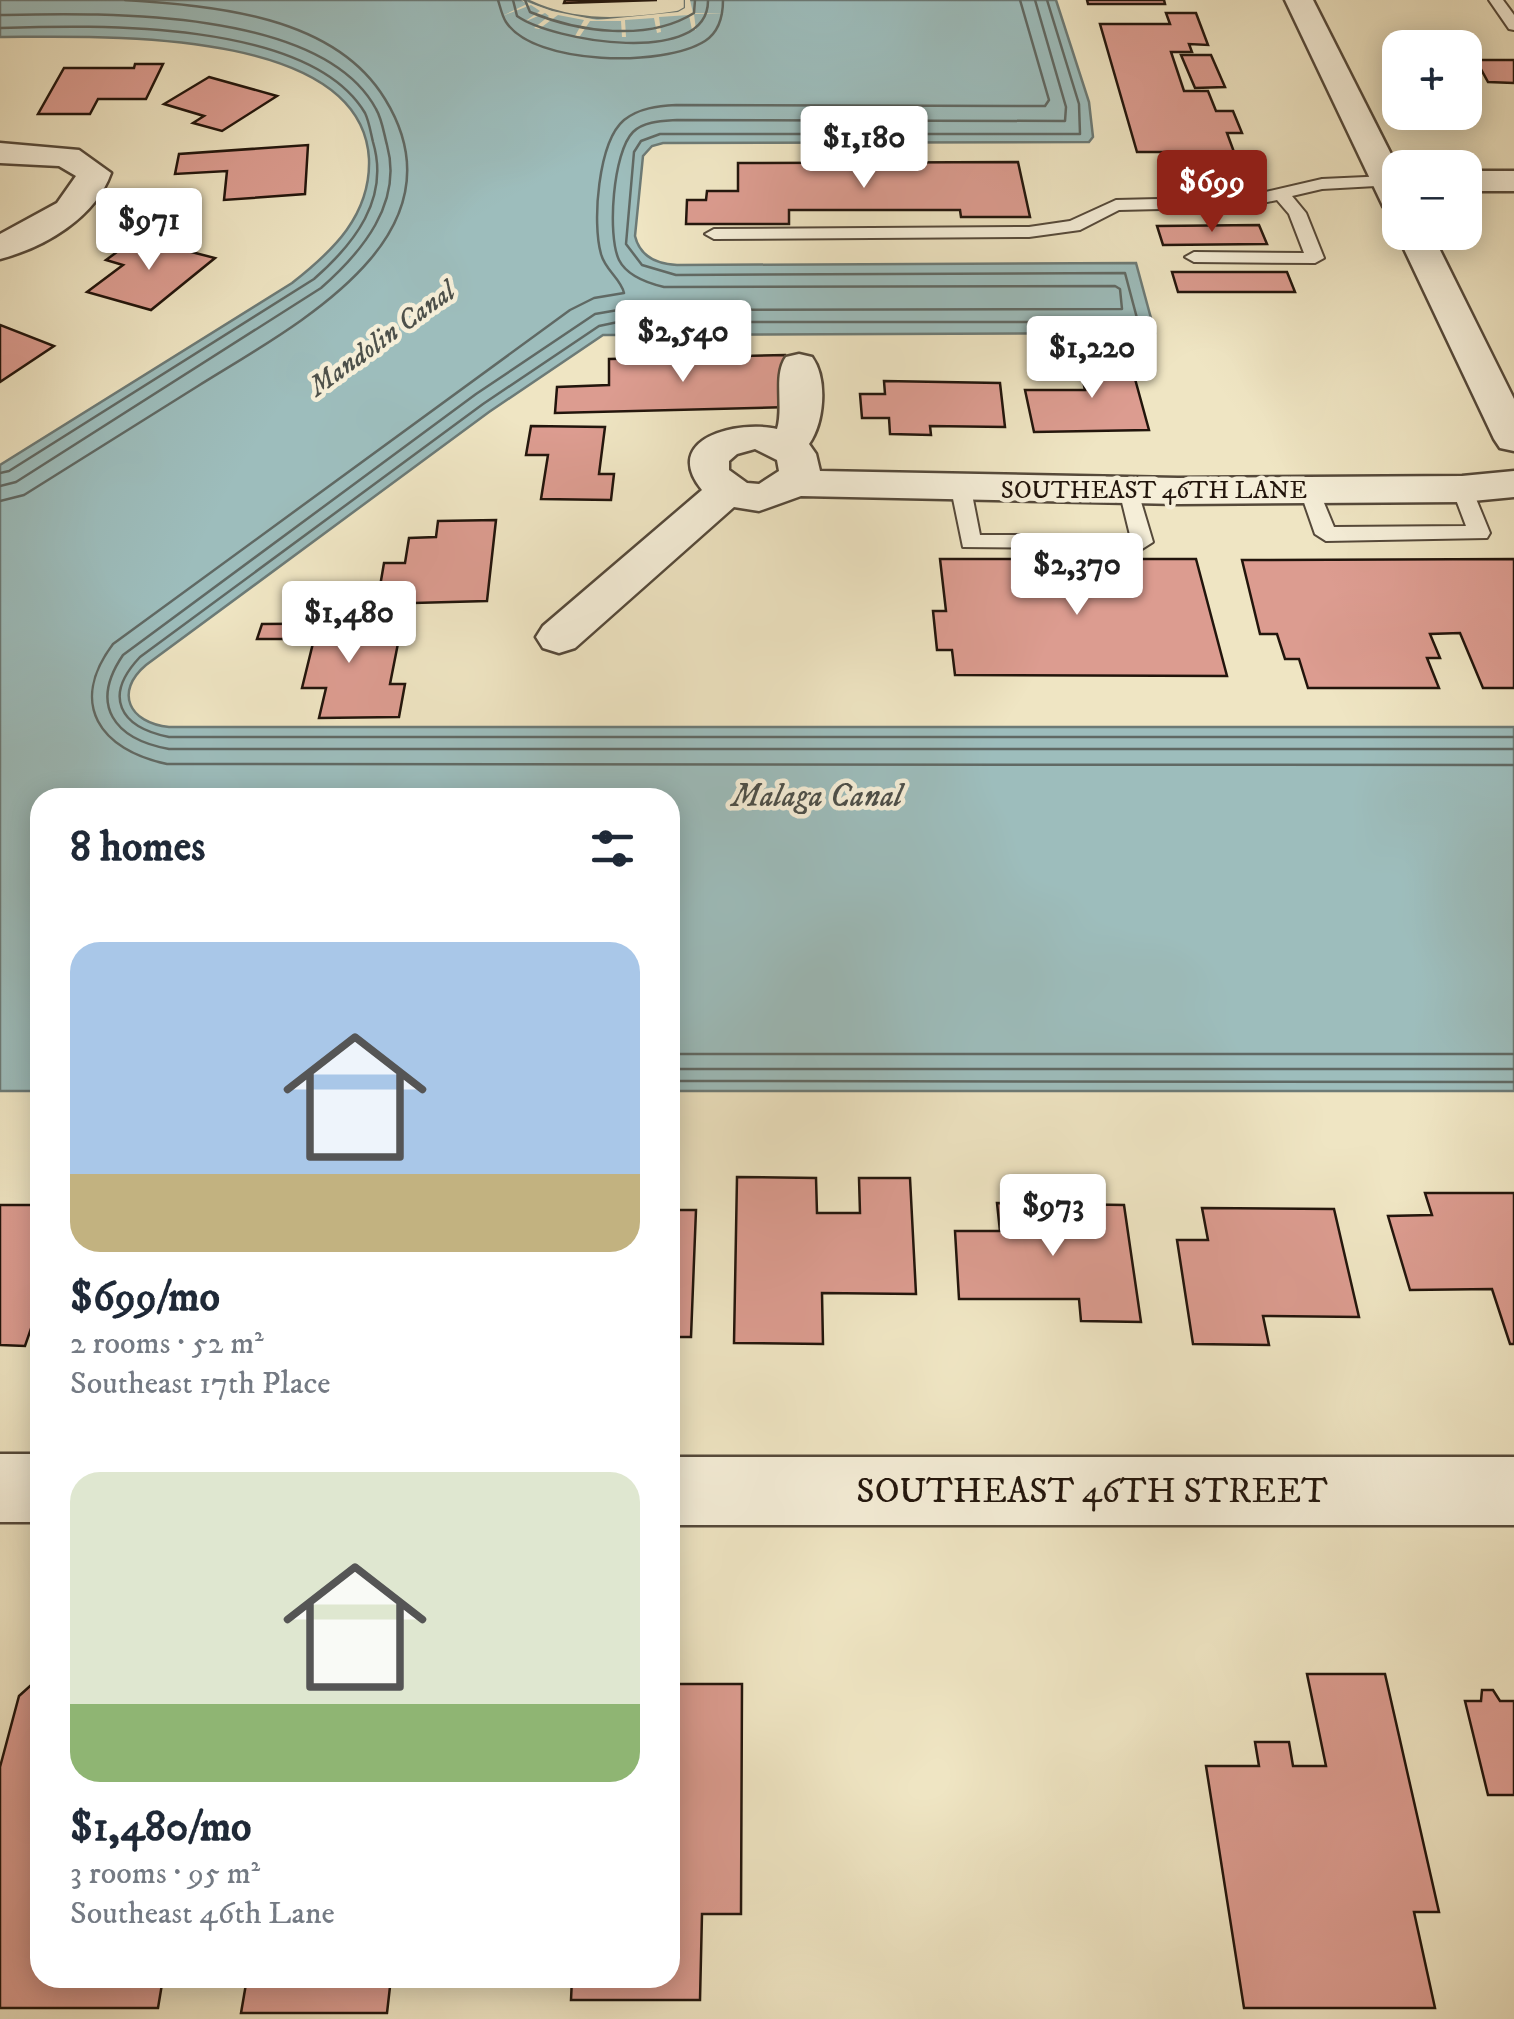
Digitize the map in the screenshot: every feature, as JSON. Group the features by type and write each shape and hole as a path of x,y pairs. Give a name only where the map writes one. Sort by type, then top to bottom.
{"street":[{"path":"1300,0 1382,161"},
{"path":"0,153 67,157 94,172 90,192 68,212 0,248"},
{"path":"1482,181 1514,181"},
{"path":"1422,250 1514,438"},
{"path":"790,465 801,420 798,366"},
{"name":"SOUTHEAST 46TH LANE","path":"790,465 771,495 728,492 708,475 706,464 722,444 755,438 790,465 961,489 1462,489 1514,484"},
{"path":"559,637 702,508 728,492"},
{"path":"0,1488 30,1488"},
{"name":"SOUTHEAST 46TH STREET","path":"680,1491 1514,1491"}],"lane":[{"path":"1496,0 1514,26"},
{"path":"714,234 1029,232 1074,226 1116,205 1211,204 1339,181 1382,187"},
{"path":"1194,257 1315,258 1297,213 1280,194"}],"water":[{"path":"0,0 527,0 564,13 620,18 678,12 685,8 685,0 1056,0 1089,102 1093,137 1089,142 663,143 652,146 643,156 635,236 650,258 677,265 1136,263 1155,333 603,335 489,412 146,665 130,686 130,705 144,719 169,727 1514,727 1514,1091 680,1091 680,788 30,788 30,1091 0,1091 0,465 307,271 335,244 356,214 364,198 369,159 355,115 321,83 273,61 216,47 155,40 0,37"}],"pier":[{"path":"521,0 597,20 678,12 685,8 685,0 690,0 693,13 727,13 694,14 696,30 692,30 689,15 659,17 661,32 657,33 654,18 625,20 626,37 622,37 621,21 590,21 580,36 575,36 584,20 558,15 539,29 534,28 549,16 545,13 524,22 540,11 531,5 502,16 527,4"}],"building":[{"path":"565,0 657,0 564,3"},
{"path":"1087,0 1164,0 1165,4 1088,4"},
{"path":"1166,13 1196,13 1208,45 1189,44 1192,52 1171,52 1184,91 1208,91 1216,111 1233,111 1242,133 1227,133 1234,152 1137,152 1100,24 1170,24"},
{"path":"1181,55 1211,55 1225,87 1195,88"},
{"path":"1482,60 1514,60 1514,83 1488,82"},
{"path":"135,64 163,64 146,99 98,99 90,114 38,114 64,68 134,68"},
{"path":"209,77 277,96 222,131 193,123 204,116 164,104"},
{"path":"308,145 305,194 224,200 227,171 175,174 179,154"},
{"path":"1018,162 1030,217 961,217 960,210 789,210 789,224 686,224 687,200 706,200 707,191 738,191 738,163"},
{"path":"1259,225 1267,244 1163,245 1157,226"},
{"path":"136,238 215,258 151,310 87,292 123,265 106,260"},
{"path":"1172,272 1287,272 1295,292 1178,292"},
{"path":"0,325 54,346 0,382"},
{"path":"785,355 789,407 555,413 557,387 609,385 609,359"},
{"path":"1129,357 1149,430 1034,432 1025,390 1085,390 1078,358"},
{"path":"884,381 1000,383 1005,427 930,426 931,435 890,434 889,418 862,418 860,394 885,394"},
{"path":"531,426 605,427 599,474 614,474 611,500 541,499 548,455 526,455"},
{"path":"496,520 487,601 377,604 384,563 405,563 409,538 436,537 438,521"},
{"path":"940,559 1196,559 1227,676 955,675 952,650 937,650 933,611 946,611"},
{"path":"1514,559 1514,688 1483,688 1460,633 1430,634 1440,658 1427,658 1439,688 1308,688 1299,659 1285,659 1277,634 1260,634 1242,560"},
{"path":"402,623 390,684 405,684 399,717 319,718 326,688 302,688 314,639 257,639 262,624"},
{"path":"737,1177 816,1178 817,1213 860,1213 859,1178 910,1178 916,1294 822,1293 823,1344 734,1343"},
{"path":"1425,1193 1514,1193 1514,1344 1510,1344 1492,1289 1410,1290 1388,1216 1432,1215"},
{"path":"997,1203 1124,1205 1141,1322 1081,1321 1079,1299 959,1299 955,1231 1000,1231"},
{"path":"0,1205 30,1205 30,1332 25,1346 0,1345"},
{"path":"1202,1208 1334,1209 1359,1317 1263,1316 1269,1345 1193,1344 1177,1240 1208,1240"},
{"path":"680,1210 696,1210 691,1337 680,1337"},
{"path":"1307,1674 1385,1674 1439,1912 1414,1912 1435,2008 1244,2008 1206,1766 1259,1766 1255,1742 1289,1742 1293,1766 1326,1766"},
{"path":"680,1684 742,1684 741,1914 702,1914 700,2000 571,2000 572,1988 680,1988"},
{"path":"30,1686 30,1988 161,1988 158,2008 0,2008 0,1767 19,1696"},
{"path":"1482,1690 1493,1690 1500,1701 1514,1701 1514,1795 1488,1795 1465,1701 1481,1701"},
{"path":"245,1988 390,1988 387,2013 241,2013"}],"water label":[{"name":"Mandolin Canal","path":"382,339"},
{"name":"Malaga Canal","path":"817,797"}]}
